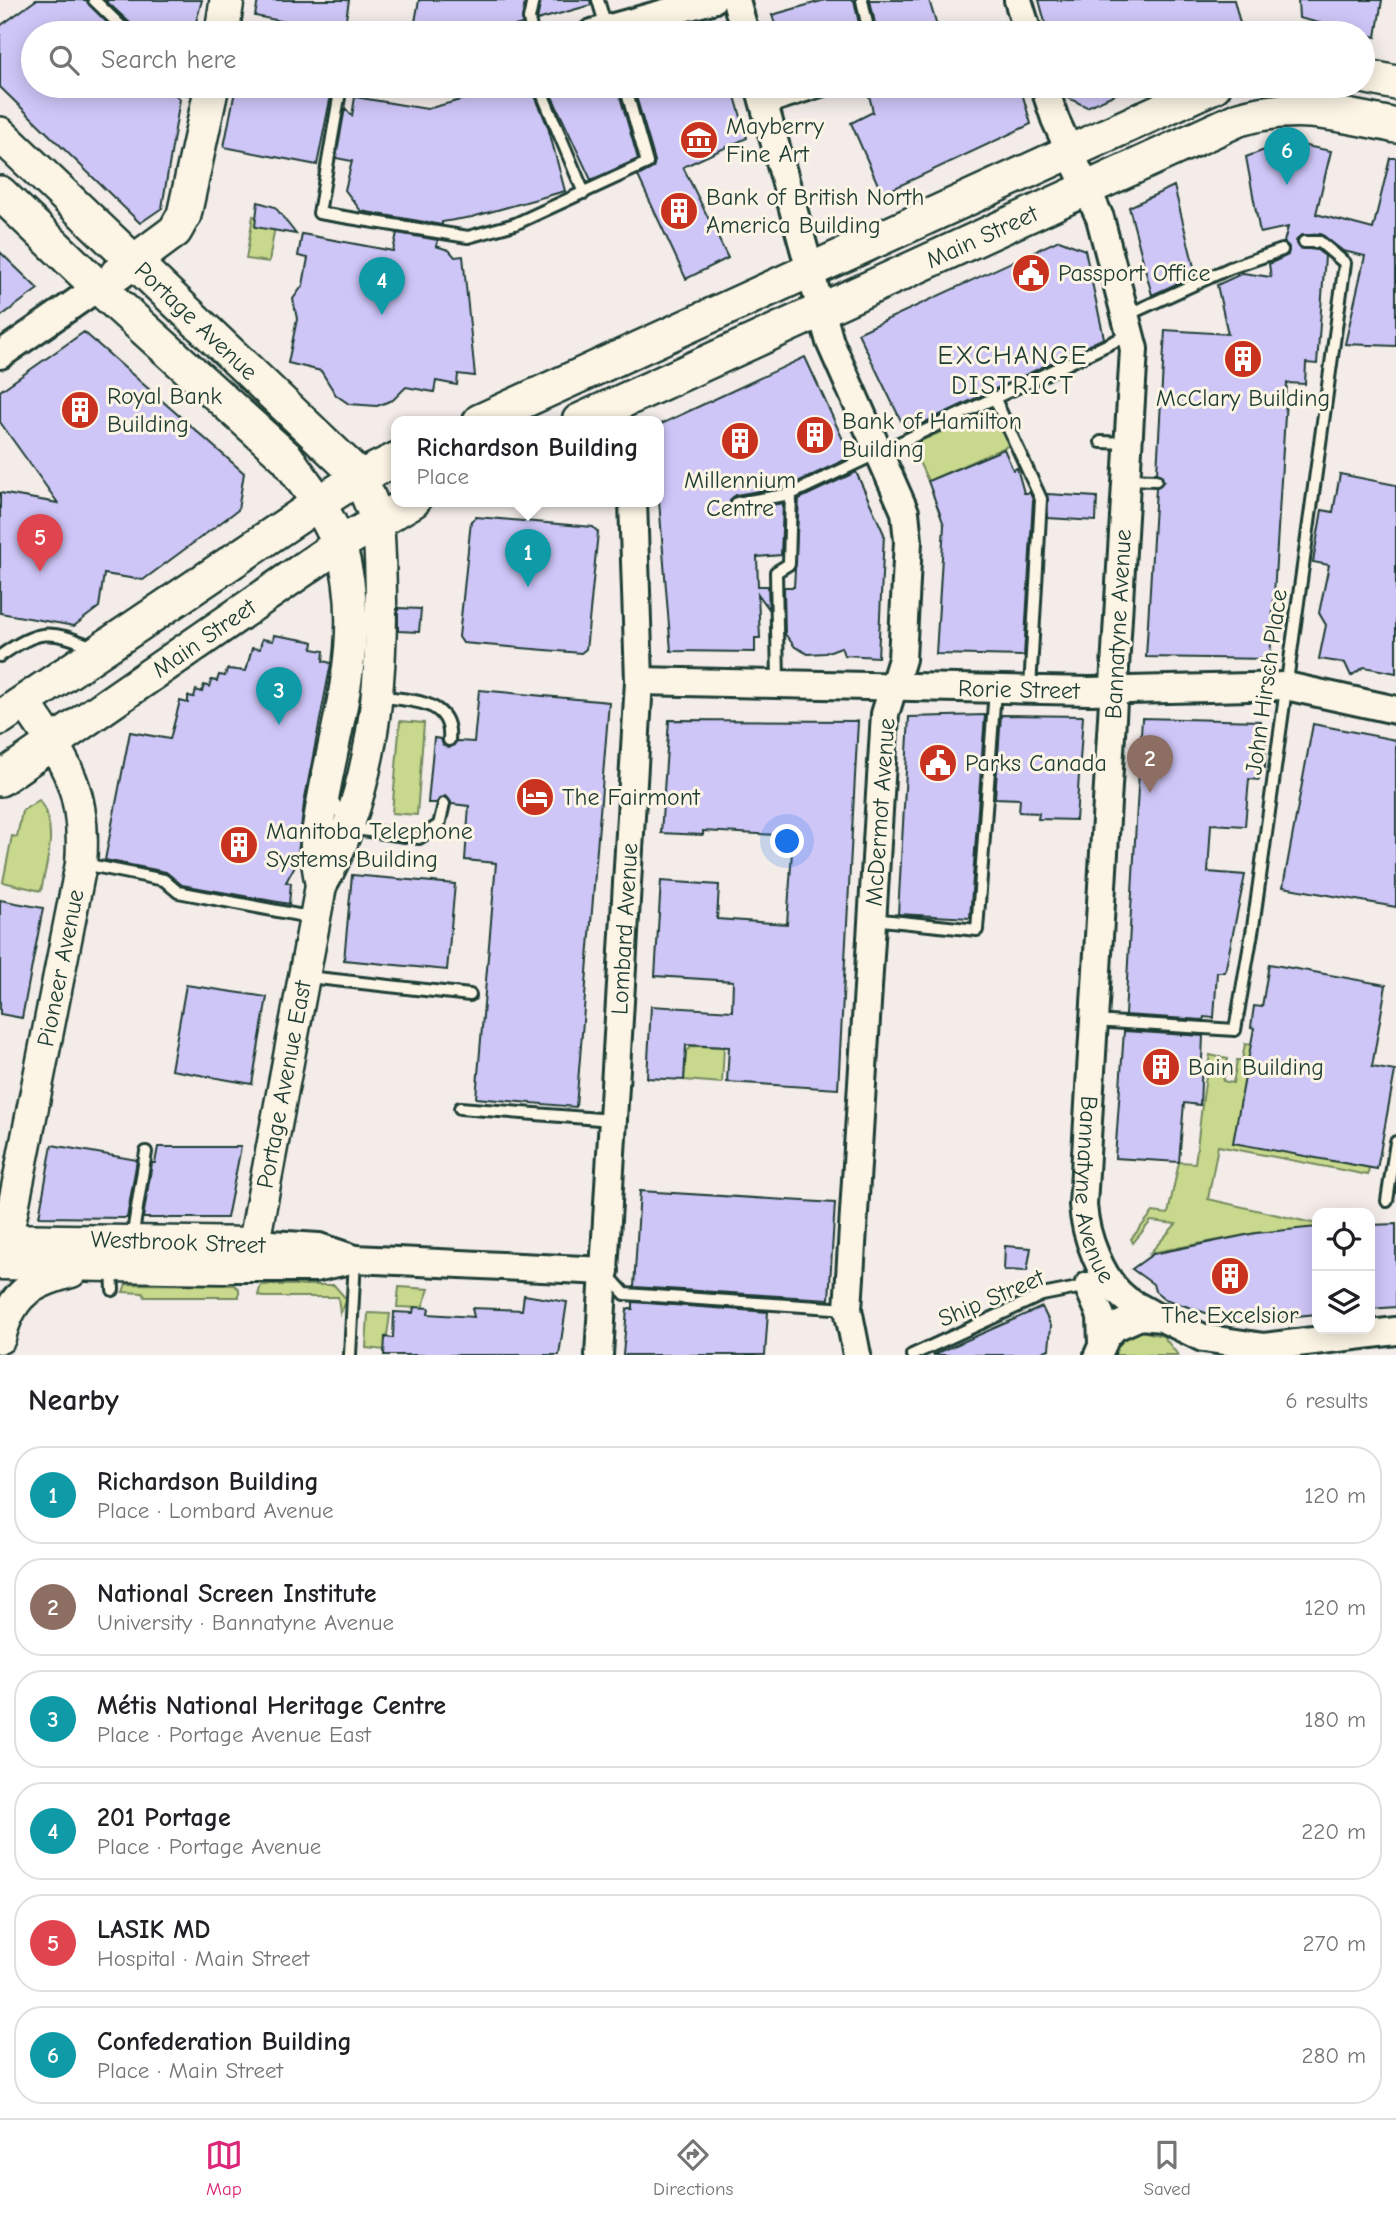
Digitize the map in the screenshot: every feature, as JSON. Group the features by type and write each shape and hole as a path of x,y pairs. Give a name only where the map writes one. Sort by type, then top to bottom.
{"main road":[{"path":"224,21 227,0"},
{"path":"97,287 175,231 184,215 200,98"},
{"name":"Main Street","path":"491,416 1187,98"},
{"name":"Main Street","path":"600,416 629,409 821,310 1211,130 1263,112 1320,110 1396,126"},
{"name":"Portage Avenue","path":"0,134 171,294 360,477 377,520"},
{"name":"Portage Avenue","path":"0,193 97,287 287,458 319,503 340,544"},
{"name":"Main Street","path":"12,709 319,503 360,477 391,462"},
{"name":"Main Street","path":"0,779 340,544 402,507"},
{"name":"Portage Avenue East","path":"254,1243 301,976 321,886 342,849 365,767 376,695 380,627 377,520"},
{"name":"Portage Avenue East","path":"321,886 316,846 351,632 350,580 340,544"},
{"name":"Pioneer Avenue","path":"1,1247 11,1218 81,864 83,834 80,805 68,766 52,742 12,709"},
{"path":"223,1268 243,1257 254,1243"},
{"name":"Westbrook Street","path":"1,1247 116,1265 254,1243"},
{"name":"Westbrook Street","path":"1,1247 116,1265 223,1268"},
{"path":"0,1338 8,1312 26,1289 116,1265"}],"street":[{"path":"640,21 712,0"},
{"path":"736,0 742,21"},
{"path":"1018,0 1024,21"},
{"name":"McDermot Avenue","path":"763,98 830,342 905,512 908,541 902,659 885,714 872,919 848,1309 851,1338 857,1355"},
{"name":"Bannatyne Avenue","path":"1049,98 1100,218 1134,349 1083,1180 1084,1228 1113,1284 1125,1298 1203,1338 1255,1351 1396,1331"},
{"path":"0,355 97,287"},
{"name":"Lombard Avenue","path":"599,1355 639,681 633,507"},
{"name":"Rorie Street","path":"639,681 778,682 995,690 1286,686 1396,710"},
{"name":"Westbrook Street","path":"254,1243 319,1247 355,1259"},
{"name":"Westbrook Street","path":"223,1268 315,1268 355,1259 605,1271"},
{"name":"Bannatyne Avenue","path":"1088,1286 1101,1316 1100,1349"},
{"path":"1100,1349 1109,1332 1127,1320 1165,1320 1186,1337 1194,1355"}],"lane":[{"path":"94,0 116,21"},
{"path":"529,21 533,0"},
{"path":"598,0 601,21"},
{"path":"862,0 866,21"},
{"path":"339,98 319,214 468,237 515,224 646,163 628,98"},
{"path":"544,98 584,193"},
{"name":"John Hirsch Place","path":"1094,1021 1235,1030 1253,927 1345,262 1320,242 1304,242"},
{"path":"737,503 791,494 994,397 1230,268 1282,250"},
{"path":"994,397 1041,499 1030,690"},
{"path":"1101,442 1129,443"},
{"path":"1127,479 1157,480"},
{"path":"778,682 776,572 789,564 791,494"},
{"path":"0,656 27,637 43,634 71,638 99,650"},
{"path":"872,919 977,930 995,690"},
{"path":"376,695 432,705 440,709 449,721 449,740"},
{"path":"327,789 348,828 426,836 439,825 444,804"},
{"path":"81,864 164,880 178,892 314,918"},
{"path":"301,976 470,995"},
{"path":"460,1108 612,1120"},
{"path":"1387,1201 1396,1142"},
{"path":"116,1265 146,1152"},
{"path":"350,1355 355,1259"},
{"path":"605,1271 625,1294 848,1309"},
{"name":"Ship Street","path":"912,1355 1042,1295 1088,1286"}],"green space":[{"path":"253,216 276,220 269,262 246,259"},
{"path":"987,412 997,416 1010,445 928,481 911,445"},
{"path":"400,721 424,723 417,815 392,813"},
{"path":"39,800 49,821 50,832 41,891 3,882 12,836 17,837 22,811"},
{"path":"1245,1044 1251,1045 1369,1167 1368,1175 1218,1146 1208,1199 1312,1223 1312,1228 1256,1233 1150,1253 1176,1224 1151,1221 1133,1243 1131,1239 1153,1212 1168,1214 1179,1162 1195,1163 1210,1055 1228,1059 1223,1081 1233,1083 1237,1060 1242,1060"},
{"path":"693,1046 724,1047 722,1083 684,1080 686,1051"},
{"path":"126,1284 234,1285 239,1289 239,1297 145,1297 143,1293 123,1292"},
{"path":"261,1285 334,1285 347,1300 340,1314 338,1297 262,1297 258,1295"},
{"path":"399,1287 429,1289 422,1308 397,1307"},
{"path":"368,1313 390,1314 385,1350 366,1348"},
{"path":"1141,1331 1163,1336 1178,1355 1113,1355 1120,1342"}],"building":[{"path":"36,0 86,0 106,21 21,21 21,98 180,99 162,208 140,223 0,87 0,26"},
{"path":"105,0 202,0 196,21 128,21"},
{"path":"258,0 349,0 346,21 281,21 255,16"},
{"path":"419,0 525,0 522,21 415,21"},
{"path":"541,0 590,0 591,5 537,20"},
{"path":"825,0 854,0 858,21 774,21 772,15"},
{"path":"870,0 929,0 935,21 874,21"},
{"path":"1039,0 1234,0 1239,21 1045,21"},
{"path":"1298,0 1382,0 1376,37 1375,21 1311,21 1299,18"},
{"path":"234,98 330,98 317,165 224,147"},
{"path":"355,98 361,98 427,109 468,98 536,98 548,127 565,191 472,217 442,222 442,225 361,211 345,190 352,161 336,158 345,108 352,116"},
{"path":"553,98 620,98 638,159 591,180"},
{"path":"637,98 735,98 747,138 683,167 728,258 686,279 638,176 653,168 655,161"},
{"path":"870,98 1023,98 1031,124 882,194 851,123 873,112"},
{"path":"1068,98 1107,98 1087,107"},
{"path":"1286,142 1331,151 1316,214 1373,229 1390,158 1396,158 1396,346 1345,344 1365,256 1343,251 1321,234 1300,236 1296,241 1300,248 1317,250 1325,256 1317,364 1306,363 1305,384 1287,383 1270,659 1146,657 1156,488 1164,481 1157,472 1165,330 1228,334 1217,285 1243,273 1271,277 1269,264 1288,255 1289,247 1284,242 1288,227 1260,233 1246,157"},
{"path":"1174,186 1196,275 1152,295 1129,207"},
{"path":"258,202 275,207 296,234 255,227"},
{"path":"397,233 438,240 436,246 449,250 455,257 463,256 475,376 458,374 457,385 436,381 434,392 406,387 393,400 377,406 349,404 336,395 321,371 288,363 297,319 293,299 303,285 308,258 298,256 302,234 393,251"},
{"path":"1059,240 1085,250 1104,338 906,431 858,333"},
{"path":"0,252 38,289 0,317"},
{"path":"84,332 244,473 238,510 143,580 104,574 99,607 74,626 0,613 0,493 58,503 0,422 0,391"},
{"path":"805,357 851,457 789,486 736,495 730,500 731,507 738,511 783,503 781,555 757,557 758,586 768,586 769,609 758,594 760,638 755,638 755,652 671,651 659,507 664,507 664,423"},
{"path":"1004,449 1013,470 1017,468 1024,493 1030,493 1033,500 1024,656 936,654 944,525 928,481"},
{"path":"856,472 884,534 878,657 844,655 841,647 825,653 808,654 795,647 785,634 784,587 794,587 799,499"},
{"path":"1340,474 1396,485 1396,673 1364,667 1351,676 1345,663 1319,659 1326,625 1319,613 1329,565 1313,562 1322,510 1333,512"},
{"path":"1047,494 1097,497 1096,521 1048,518"},
{"path":"476,517 593,527 598,532 586,649 581,653 463,643 459,637 471,521"},
{"path":"398,608 421,609 419,632 398,631"},
{"path":"274,635 313,642 312,649 324,651 323,661 331,663 304,803 297,862 286,882 291,883 289,904 182,885 166,872 105,860 130,732 170,739 180,701 188,703 188,696 194,697 196,690 202,692 204,685 210,687 211,680 217,681 219,675 225,676 227,669 246,671 252,648 260,649 262,639 273,641"},
{"path":"479,690 609,702 576,1107 476,1098 496,863 465,860 469,806 452,804 445,796 436,803 428,803 434,738 441,739 443,745 449,748 457,741 474,742"},
{"path":"985,715 970,918 898,914 909,717"},
{"path":"1001,715 1083,716 1076,820 1038,819 1039,813 1019,812 1020,799 995,798"},
{"path":"1142,718 1261,721 1260,734 1266,734 1265,768 1259,767 1259,780 1249,779 1245,826 1211,824 1208,872 1245,875 1225,972 1217,972 1214,1018 1204,1017 1203,1020 1125,1015"},
{"path":"669,720 858,721 838,1089 727,1082 729,1047 686,1045 684,1080 647,1078 651,1006 732,1011 733,981 655,976 661,881 719,885 717,919 787,924 793,836 703,831 703,835 661,833"},
{"path":"1313,724 1396,740 1396,907 1283,887"},
{"path":"352,875 455,884 447,970 344,960"},
{"path":"0,900 43,908 22,1018 0,1014"},
{"path":"1269,964 1386,985 1372,1067 1395,1071 1377,1169 1233,1143 1254,1028 1251,1027 1254,1006 1262,1007"},
{"path":"186,985 267,997 252,1084 171,1070"},
{"name":"Bain Building","path":"1124,1031 1203,1036 1200,1105 1184,1103 1179,1162 1115,1158"},
{"path":"52,1145 137,1160 127,1218 39,1217"},
{"path":"158,1147 241,1147 227,1218 143,1218 152,1163 155,1163"},
{"path":"640,1191 835,1203 829,1299 634,1287"},
{"name":"The Excelsior","path":"1396,1224 1396,1307 1375,1309 1375,1225"},
{"name":"The Excelsior","path":"1312,1227 1312,1314 1232,1322 1165,1299 1155,1291 1153,1284 1132,1269 1153,1254 1256,1233"},
{"path":"1005,1246 1031,1248 1027,1271 1004,1270"},
{"path":"524,1295 567,1302 559,1355 384,1355 385,1337 393,1338 394,1312 413,1313 414,1307 429,1308 428,1314 474,1317 472,1308 522,1310"},
{"path":"633,1302 768,1312 765,1355 623,1355 627,1309 633,1309"},
{"path":"1042,1307 1051,1326 1049,1349 1036,1355 933,1355"}],"place":[{"name":"Mayberry Fine Art","path":"699,140"},
{"name":"Confederation Building","path":"1287,185"},
{"name":"Bank of British North America Building","path":"679,211"},
{"name":"Passport Office","path":"1031,273"},
{"name":"201 Portage","path":"382,315"},
{"name":"McClary Building","path":"1243,359"},
{"name":"Royal Bank Building","path":"80,410"},
{"name":"Bank of Hamilton Building","path":"815,435"},
{"name":"Millennium Centre","path":"740,441"},
{"name":"LASIK MD","path":"40,572"},
{"name":"Richardson Building","path":"528,587"},
{"name":"Métis National Heritage Centre","path":"279,725"},
{"name":"Parks Canada","path":"938,763"},
{"name":"National Screen Institute","path":"1150,793"},
{"name":"The Fairmont","path":"535,797"},
{"name":"Manitoba Telephone Systems Building","path":"239,845"},
{"name":"Bain Building","path":"1161,1067"},
{"name":"The Excelsior","path":"1230,1276"}],"district":[{"name":"EXCHANGE DISTRICT","path":"1013,370"}]}
